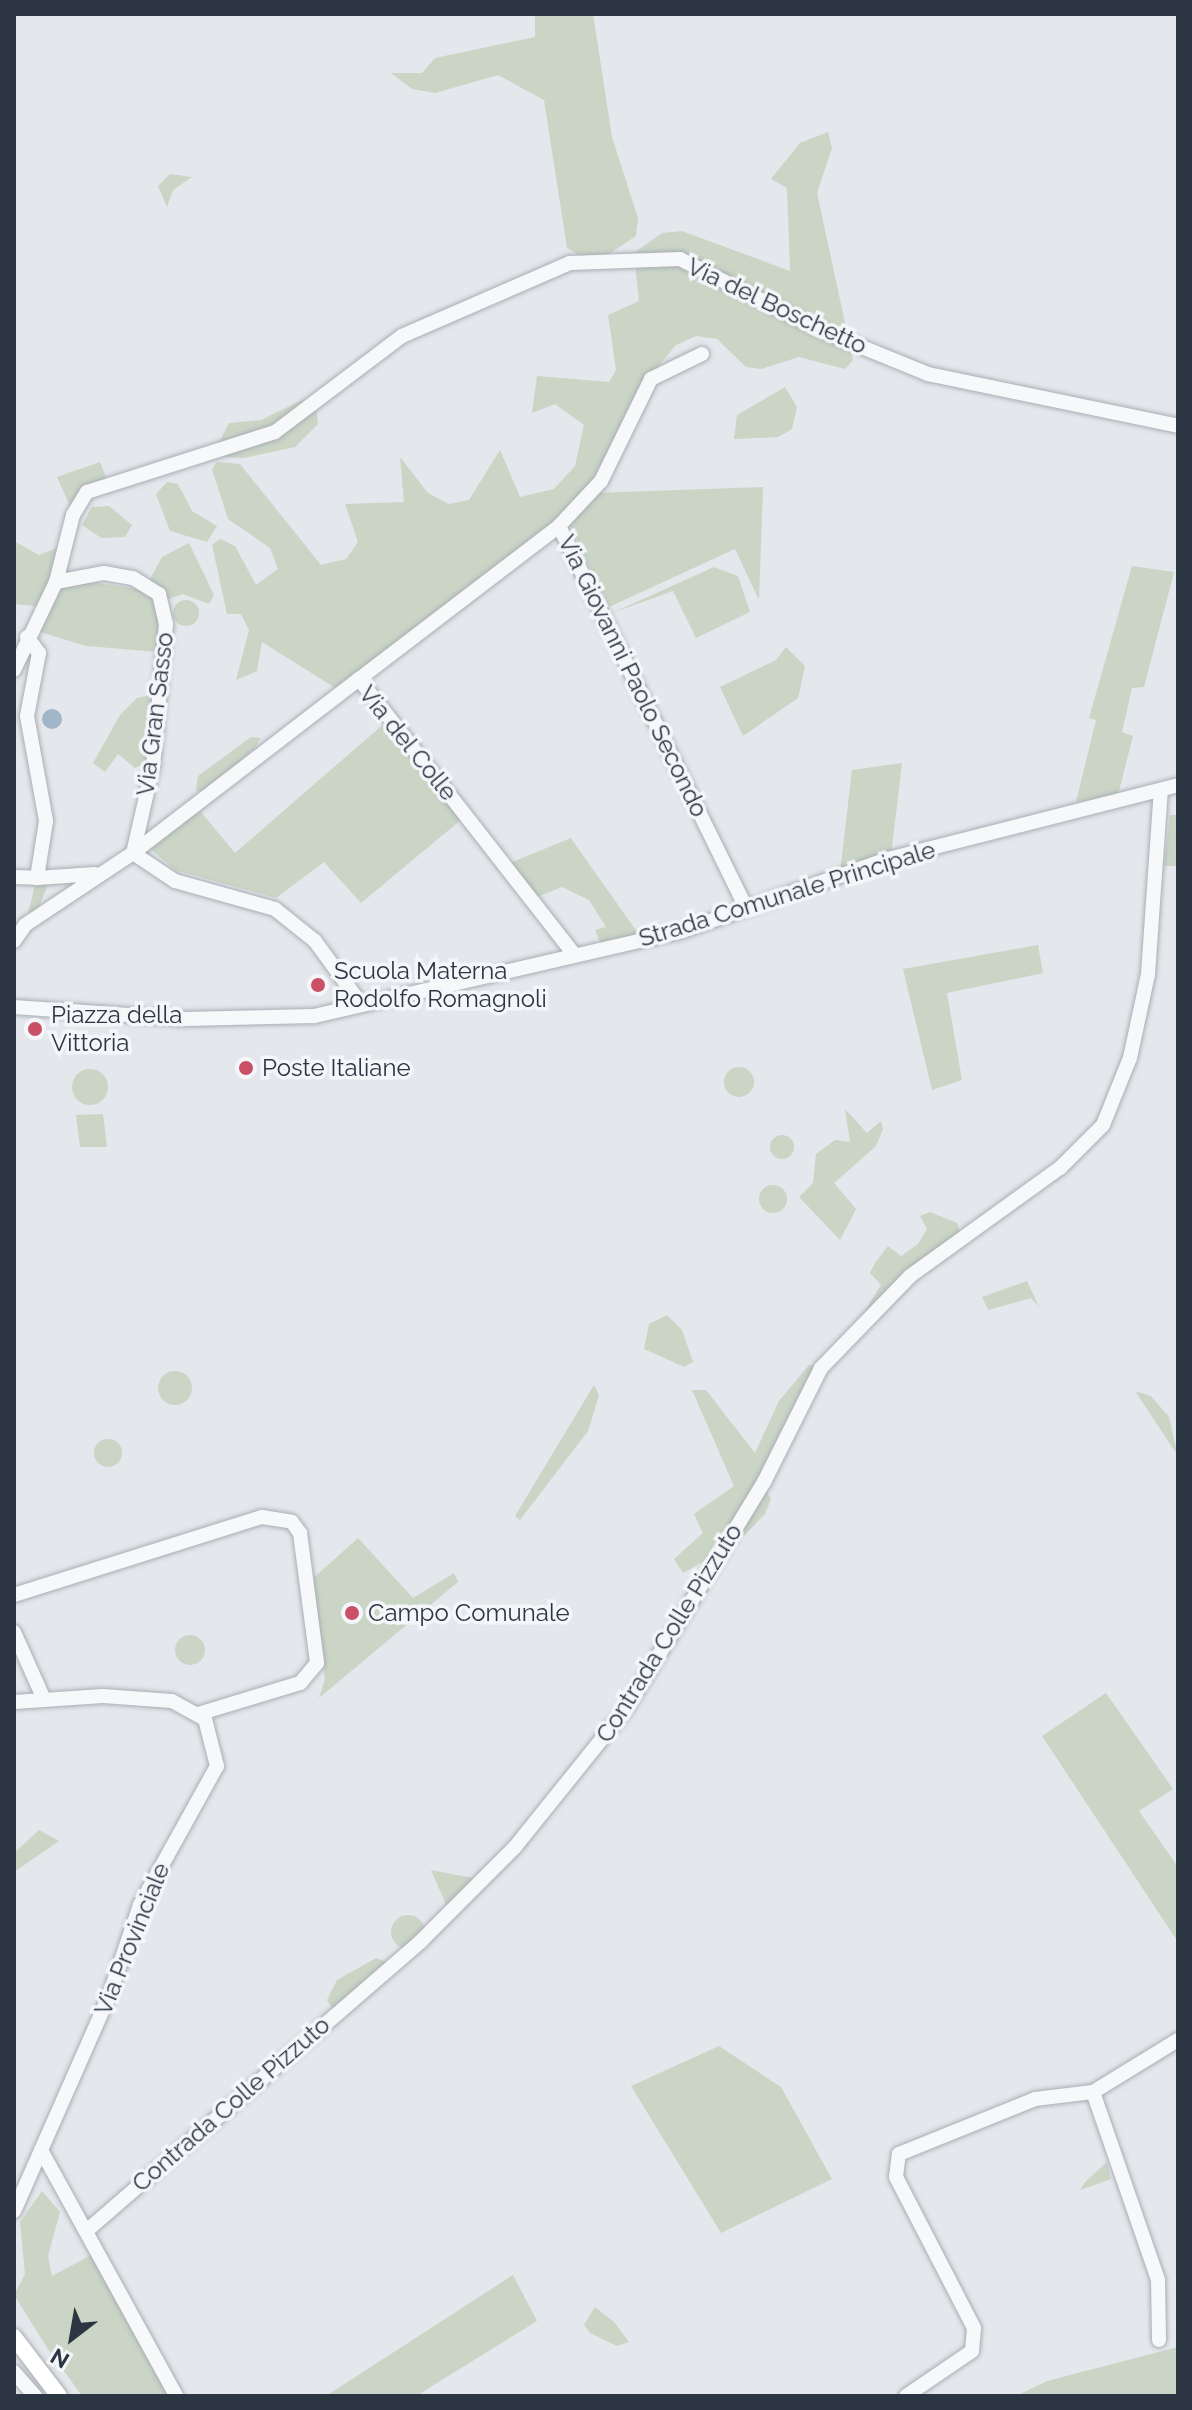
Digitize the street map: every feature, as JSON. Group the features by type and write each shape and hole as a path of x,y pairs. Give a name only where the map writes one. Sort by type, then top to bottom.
{"main road":[{"path":"14,2337 59,2396"}],"street":[{"name":"Via del Boschetto","path":"56,582 73,515 87,492 275,432 402,336 570,263 680,259 820,330 928,374 1178,426"},
{"name":"Via Giovanni Paolo Secondo","path":"702,354 666,367 645,386 601,481 559,526 746,908"},
{"path":"359,679 559,526"},
{"name":"Via Gran Sasso","path":"56,582 104,573 133,578 166,607 153,766 133,853"},
{"path":"14,670 27,637 56,582"},
{"path":"27,637 39,653 27,716 46,821 37,878"},
{"name":"Via del Colle","path":"95,874 133,853 359,679 575,955"},
{"name":"Strada Comunale Principale","path":"14,1007 282,1021 575,955 746,908 888,859 1178,785"},
{"name":"Contrada Colle Pizzuto","path":"90,2228 421,1941 515,1847 626,1709 764,1482 821,1368 910,1276 1060,1168 1103,1125 1130,1058 1148,974 1161,790"},
{"path":"133,853 175,881 275,909 315,941 361,1004"},
{"path":"14,877 95,874"},
{"path":"14,941 95,874"},
{"path":"14,1595 262,1517 292,1522 300,1533 317,1663 300,1683 198,1714 151,1697 43,1697 14,1702"},
{"path":"14,1632 43,1697"},
{"name":"Via Provinciale","path":"14,2211 140,1905 208,1791 217,1748 198,1714"},
{"path":"906,2396 972,2351 974,2328 896,2177 899,2154 1035,2099 1093,2092 1178,2040"},
{"path":"1093,2092 1158,2280 1159,2340"},
{"path":"41,2150 90,2228 176,2396"},
{"path":"14,2372 35,2396"}],"green space":[{"path":"535,14 593,14 612,137 638,218 636,236 609,254 582,257 567,248 544,100 498,75 435,93 412,89 391,73 422,73 435,58 535,37"},
{"path":"828,132 832,148 817,193 853,360 845,369 799,357 761,369 746,367 717,339 696,336 676,345 654,372 595,493 763,487 759,600 735,549 609,607 568,521 337,689 262,642 257,671 236,680 249,630 241,614 227,614 212,545 220,539 235,546 256,585 278,569 270,548 228,519 212,469 217,462 240,464 321,565 346,559 358,542 345,504 404,502 400,457 428,493 449,504 469,500 500,450 520,497 554,489 575,466 584,425 555,404 532,413 537,376 609,382 616,370 608,315 639,301 634,253 662,233 682,231 790,271 787,188 771,179 800,143"},
{"path":"170,174 192,177 173,190 167,207 158,186"},
{"path":"785,387 797,407 792,429 778,437 734,439 737,415"},
{"path":"302,400 316,405 318,424 295,447 244,458 222,457 216,448 229,423 261,420"},
{"path":"100,462 107,480 70,506 57,477"},
{"path":"167,482 178,484 192,511 217,526 207,542 170,531 156,494"},
{"path":"109,506 132,525 125,537 101,538 82,525 92,507"},
{"path":"14,541 39,555 57,548 56,574 35,606 14,604"},
{"path":"189,543 214,595 209,604 183,594 169,599 149,581 162,557"},
{"path":"1132,566 1174,572 1144,687 1132,688 1122,732 1133,736 1118,795 1076,802 1096,720 1089,718"},
{"path":"714,567 738,576 750,612 696,638 673,591 612,613"},
{"path":"91,582 145,590 158,603 159,652 86,646 37,631 57,590"},
{"path":"186,600 195,604 199,613 195,622 186,626 177,622 173,613 177,604"},
{"path":"786,647 805,666 798,698 743,736 720,687 776,660"},
{"path":"155,694 148,761 135,768 118,754 105,772 93,763 120,715 137,698"},
{"path":"386,722 462,819 361,903 324,862 276,898 175,870 147,846 195,805 235,853"},
{"path":"251,737 261,738 254,749 203,793 196,790 198,776"},
{"path":"902,763 891,856 840,873 852,770"},
{"path":"1170,815 1178,815 1178,866 1164,866"},
{"path":"571,838 640,936 601,944 595,930 606,927 589,900 562,887 537,897 510,863"},
{"path":"49,882 37,912 27,918 35,885"},
{"path":"1038,945 1043,973 947,993 962,1080 932,1090 903,969"},
{"path":"739,1067 750,1071 754,1082 750,1093 739,1097 728,1093 724,1082 728,1071"},
{"path":"90,1069 103,1074 108,1087 103,1100 90,1105 77,1100 72,1087 77,1074"},
{"path":"845,1109 867,1133 881,1121 883,1129 876,1146 834,1183 856,1209 840,1240 799,1197 813,1183 816,1154 835,1140 850,1142"},
{"path":"103,1114 107,1147 80,1147 76,1115"},
{"path":"777,1135 787,1135 794,1142 794,1152 787,1159 777,1159 770,1152 770,1142"},
{"path":"773,1185 783,1189 787,1199 783,1209 773,1213 763,1209 759,1199 763,1189"},
{"path":"930,1212 957,1223 960,1233 858,1322 881,1285 870,1273 875,1263 888,1246 901,1256 918,1244 927,1229 920,1216"},
{"path":"1027,1281 1039,1307 1031,1298 988,1310 982,1297"},
{"path":"667,1315 682,1330 693,1362 684,1367 644,1349 649,1324"},
{"path":"809,1365 818,1366 765,1489 771,1499 765,1514 738,1542 683,1573 674,1559 703,1533 694,1514 734,1486 692,1390 706,1390 755,1453 779,1401"},
{"path":"175,1371 187,1376 192,1388 187,1400 175,1405 163,1400 158,1388 163,1376"},
{"path":"594,1385 599,1395 588,1431 520,1520 515,1516"},
{"path":"1135,1391 1151,1396 1169,1417 1178,1456"},
{"path":"108,1439 118,1443 122,1453 118,1463 108,1467 98,1463 94,1453 98,1443"},
{"name":"Campo Comunale","path":"358,1538 413,1598 454,1573 458,1582 319,1698 325,1679 310,1581"},
{"path":"190,1635 201,1639 205,1650 201,1661 190,1665 179,1661 175,1650 179,1639"},
{"path":"1106,1693 1173,1789 1139,1811 1178,1867 1178,1942 1042,1736"},
{"path":"39,1830 59,1841 14,1872 14,1853"},
{"path":"431,1870 452,1874 478,1879 449,1911"},
{"path":"408,1915 420,1920 425,1932 420,1944 408,1949 396,1944 391,1932 396,1920"},
{"path":"376,1958 389,1963 333,2009 327,2000 337,1980"},
{"path":"719,2046 781,2087 832,2179 721,2233 631,2086"},
{"path":"1107,2162 1111,2179 1080,2190 1085,2182"},
{"path":"42,2191 60,2212 48,2256 52,2276 95,2253 172,2396 82,2396 48,2349 14,2295 25,2274 20,2222"},
{"path":"513,2275 537,2321 416,2396 326,2396"},
{"path":"595,2307 614,2322 629,2342 617,2346 590,2333 584,2325"},
{"path":"1178,2347 1178,2396 1016,2396 1047,2381"}],"water":[{"path":"52,709 59,712 62,719 59,726 52,729 45,726 42,719 45,712"}],"place":[{"name":"Scuola Materna Rodolfo Romagnoli","path":"318,985"},
{"name":"Piazza della Vittoria","path":"35,1029"},
{"name":"Poste Italiane","path":"246,1068"},
{"name":"Campo Comunale","path":"352,1613"}]}
